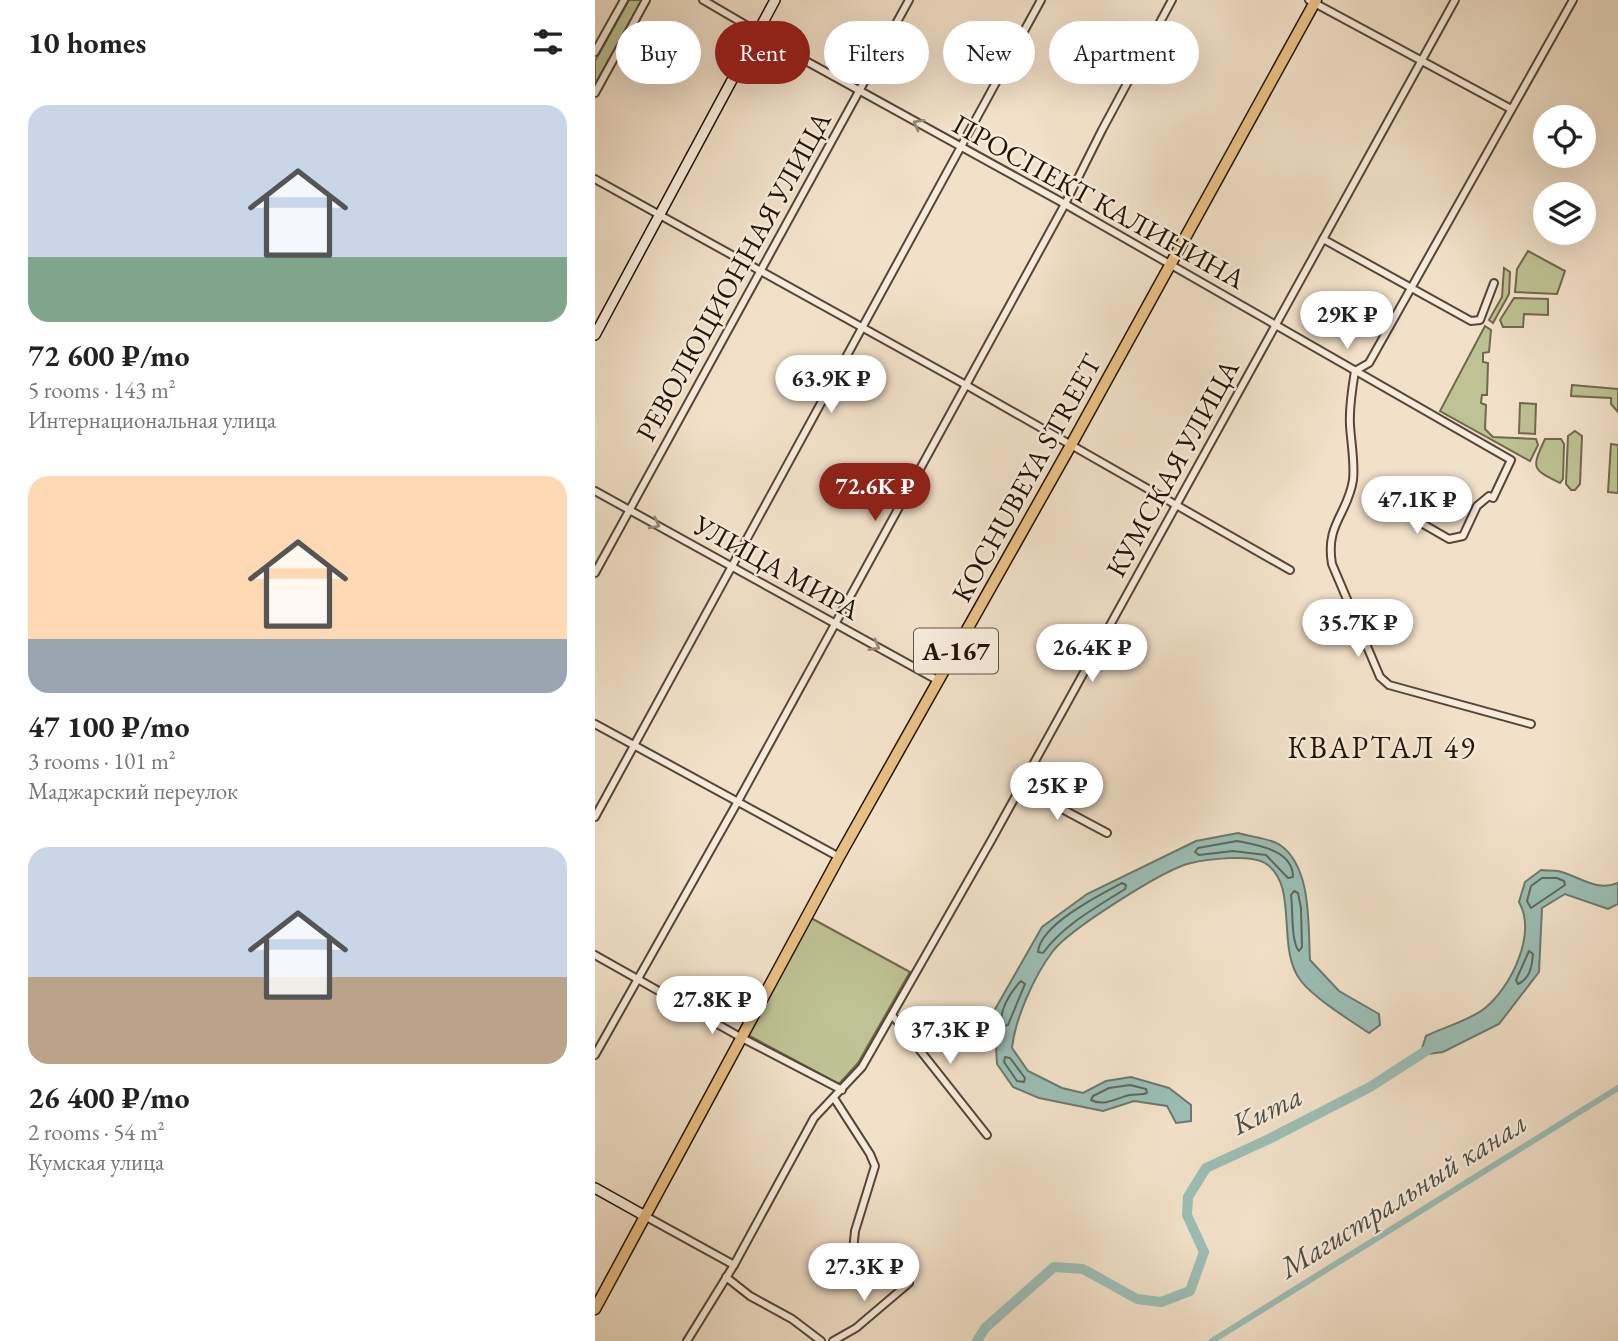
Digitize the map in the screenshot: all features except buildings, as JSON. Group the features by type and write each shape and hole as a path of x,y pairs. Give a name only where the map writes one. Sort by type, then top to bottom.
{"main road":[{"name":"KOCHUBEYA STREET","path":"596,1307 839,857 1071,445 1313,1"},
{"name":"А-167","path":"595,1316 596,1307"}],"street":[{"path":"595,52 624,0"},
{"path":"595,93 646,0"},
{"name":"ПРОСПЕКТ КАЛИНИНА","path":"703,0 736,21"},
{"path":"764,21 775,0"},
{"name":"РЕВОЛЮЦИОННАЯ УЛИЦА","path":"595,573 909,0"},
{"path":"595,817 1041,0"},
{"path":"595,1055 836,623 1065,204 1172,0"},
{"name":"КУМСКАЯ УЛИЦА","path":"687,1341 734,1265 814,1118 862,1067 1021,787 1455,0"},
{"path":"1531,724 1389,685 1380,677 1332,564 1329,547 1331,535 1353,480 1350,422 1355,371 1369,363 1573,0"},
{"path":"1313,1 1511,109"},
{"name":"ПРОСПЕКТ КАЛИНИНА","path":"810,64 1065,204 1511,460 1493,498 1489,495 1477,506 1463,536 1449,539 1375,497"},
{"path":"595,335 730,84"},
{"path":"595,179 1176,503 1290,570"},
{"path":"1323,239 1471,321 1481,320 1494,283"},
{"name":"УЛИЦА МИРА","path":"595,491 939,681"},
{"path":"595,724 839,857"},
{"path":"1021,787 1107,833"},
{"path":"595,955 742,1038 842,1090"},
{"path":"892,1014 987,1135"},
{"path":"834,1098 870,1154 875,1167 855,1231 852,1261"},
{"path":"595,1188 734,1265"},
{"path":"726,1277 750,1296 792,1319 821,1341"},
{"path":"833,1341 856,1328 909,1283"}],"green space":[{"path":"629,0 643,0 631,21 617,21"},
{"path":"616,23 616,47 595,84 595,61"},
{"path":"1528,251 1565,271 1557,294 1515,292 1517,269"},
{"path":"1504,268 1510,272 1509,294 1493,323 1489,320 1502,297"},
{"path":"1514,298 1548,299 1548,315 1524,314 1523,327 1503,327 1500,320"},
{"path":"1485,326 1491,330 1489,352 1483,353 1483,362 1488,363 1487,395 1482,395 1481,403 1486,405 1485,429 1493,437 1536,439 1538,445 1530,461 1440,411"},
{"path":"1572,385 1618,389 1618,412 1611,404 1611,398 1571,396"},
{"path":"1520,403 1536,404 1535,434 1519,433"},
{"path":"1575,431 1582,436 1580,484 1575,490 1571,490 1566,484 1568,436"},
{"path":"1545,439 1561,439 1564,444 1563,479 1560,483 1539,471 1537,467 1536,462"},
{"path":"1611,444 1618,445 1618,493 1608,492"},
{"path":"811,918 910,972 858,1063 839,1084 748,1035"}],"water":[{"path":"1238,833 1276,843 1290,855 1303,882 1308,914 1310,960 1339,991 1379,1014 1380,1025 1369,1033 1323,1002 1301,981 1289,952 1282,886 1276,873 1265,863 1239,858 1198,861 1160,876 1062,941 1032,985 1021,1011 1012,1048 1028,1071 1062,1088 1083,1093 1106,1081 1131,1077 1169,1088 1191,1105 1191,1121 1176,1123 1167,1106 1134,1101 1103,1111 1039,1098 1013,1087 997,1064 994,1011 1042,927 1087,894 1196,841"},
{"path":"1541,870 1558,871 1602,886 1618,883 1618,904 1608,909 1565,894 1542,908 1539,972 1499,1024 1443,1052 1420,1055 1426,1036 1479,1012 1495,999 1504,987 1519,959 1523,944 1524,915 1519,902 1525,882"}],"waterway":[{"name":"Kuma","path":"977,1341 985,1328 1054,1267 1083,1269 1137,1299 1161,1302 1190,1291 1204,1252 1187,1215 1188,1197 1206,1168 1370,1087 1432,1047"},
{"name":"Магистральный канал","path":"1212,1341 1618,1088"}],"district":[{"name":"КВАРТАЛ 49","path":"1382,748"}]}
